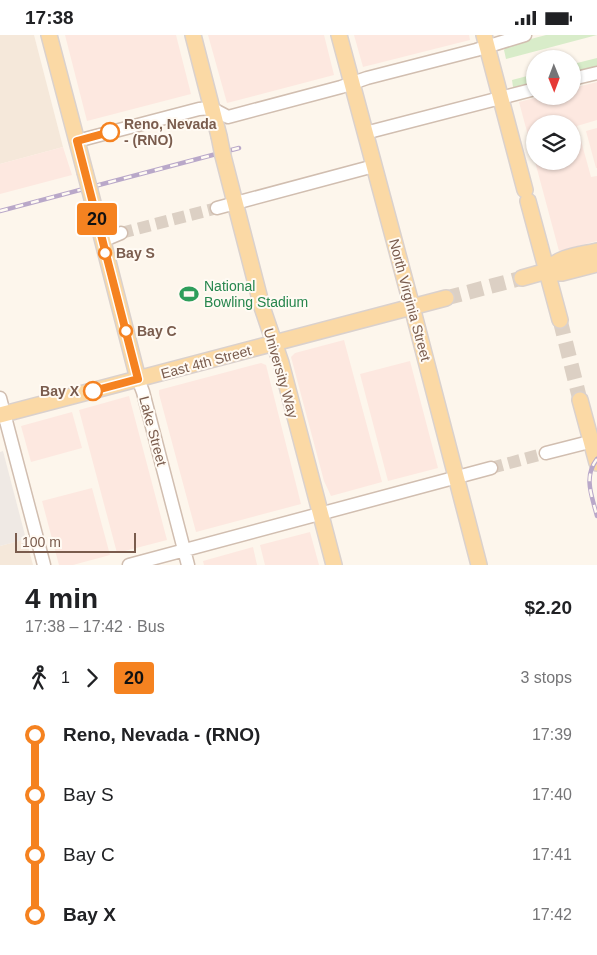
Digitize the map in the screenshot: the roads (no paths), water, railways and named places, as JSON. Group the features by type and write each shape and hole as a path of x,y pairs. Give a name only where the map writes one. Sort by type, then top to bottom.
{"main road":[{"name":"Lake Street","path":"49,35 138,379"},
{"name":"University Way","path":"193,35 262,307 280,363 334,565"},
{"name":"North Virginia Street","path":"339,35 479,565"},
{"path":"485,41 560,320"},
{"path":"547,271 553,264 559,261 597,251"},
{"path":"522,278 547,271 562,273 597,264"},
{"name":"East 4th Street","path":"2,415 446,298"},
{"path":"580,399 594,440 597,463"}],"street":[{"path":"77,141 199,109 212,108 228,117 352,83 485,41 524,35"},
{"path":"581,77 597,73"},
{"path":"365,133 526,91"},
{"path":"217,207 374,166"},
{"path":"102,241 121,233"},
{"name":"Lake Street","path":"138,379 188,565"},
{"path":"0,398 2,415 44,565"},
{"path":"546,453 594,440"},
{"path":"129,565 491,468"}],"tunnel":[{"path":"121,233 217,208"},
{"path":"446,298 522,278"},
{"path":"560,320 580,400"},
{"path":"491,468 546,453"}],"railway":[{"path":"0,211 239,148"},
{"path":"597,459 590,473 591,494 597,516"}],"place":[{"name":"Reno, Nevada - (RNO)","path":"110,132"},
{"name":"Bay S","path":"105,253"},
{"name":"National Bowling Stadium","path":"189,294"},
{"name":"Bay C","path":"126,331"},
{"name":"Bay X","path":"93,391"}]}
